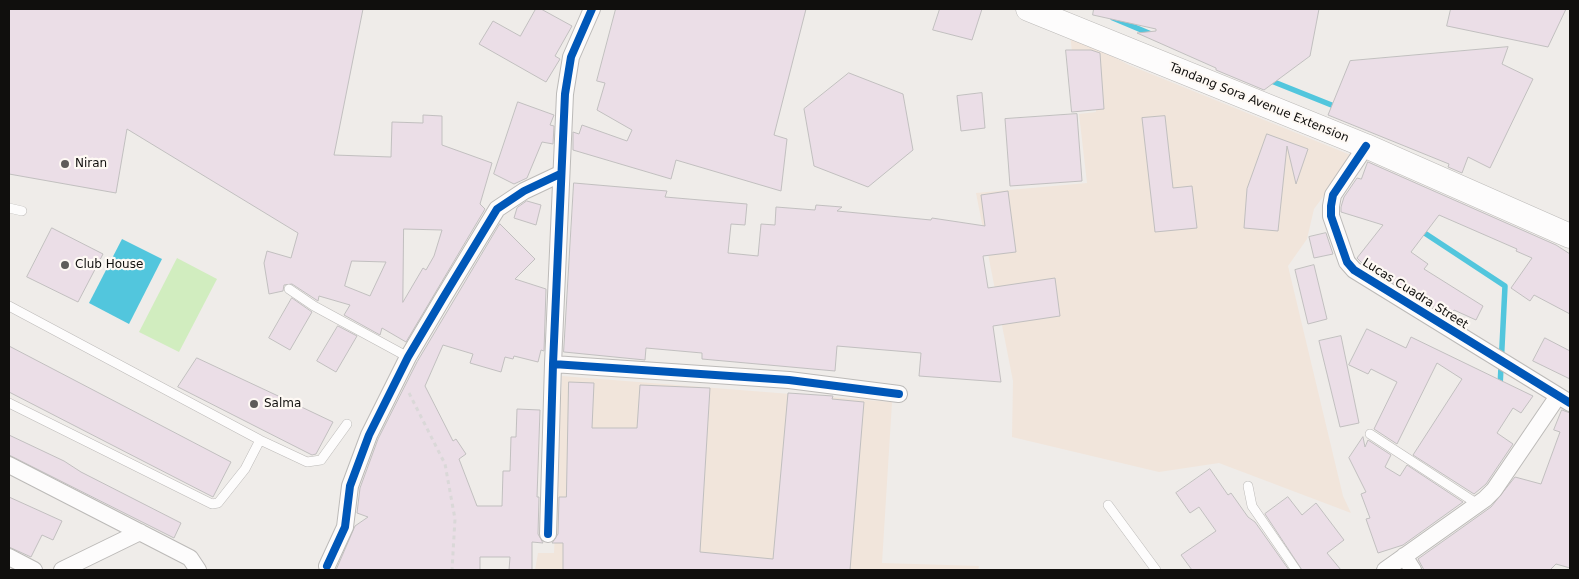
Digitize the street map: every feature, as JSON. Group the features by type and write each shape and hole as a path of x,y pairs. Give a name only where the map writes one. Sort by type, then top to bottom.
{"main road":[{"name":"Tandang Sora Avenue Extension","path":"1028,9 1366,146 1570,236"}],"street":[{"path":"548,534 552,364 566,75 578,40 592,9"},
{"name":"Lucas Cuadra Street","path":"1366,146 1333,195 1331,206 1331,216 1347,262 1354,270 1564,400 1494,490 1479,505 1385,570"},
{"path":"327,566 345,527 350,486 364,446 408,357 497,209 524,191 560,174"},
{"path":"552,364 789,380 899,394"},
{"path":"9,464 190,558 198,570"},
{"path":"62,570 140,532"},
{"path":"1404,556 1413,570"},
{"path":"9,557 34,570"}],"lane":[{"path":"9,208 22,211"},
{"path":"289,289 314,306 408,357"},
{"path":"9,306 260,440 307,462 322,460 346,424"},
{"path":"9,403 212,504 218,503 245,468 260,440"},
{"path":"1370,434 1479,505"},
{"path":"1248,486 1252,506 1296,570"},
{"path":"1108,505 1156,570"}],"path":[{"path":"399,376 408,389 445,464 454,518 452,570"}],"shaded area":[{"path":"1070,34 1129,65 1353,156 1314,209 1307,239 1288,266 1343,496 1351,513 1219,463 1159,472 1012,437 1013,381 976,193 1087,183 1079,114 1096,112 1094,87 1076,88"},
{"path":"562,376 892,402 882,563 979,566 978,570 535,570 538,553 554,553"}],"green space":[{"path":"177,258 217,279 179,352 139,332"}],"water":[{"path":"122,239 162,259 129,324 89,303"}],"building":[{"path":"9,9 363,9 334,155 391,157 392,122 423,123 423,115 442,116 442,145 492,163 480,204 485,209 406,342 382,328 380,335 344,315 350,305 319,296 318,301 292,284 284,285 283,291 269,294 264,263 267,251 291,258 298,233 127,129 116,193 9,174","holes":["404,229 442,230 434,256 426,270 423,268 403,302","352,261 386,262 370,296 345,286"]},
{"path":"536,9 541,9 572,26 555,56 560,59 546,82 479,44 493,21 520,36"},
{"path":"616,9 806,9 774,135 787,139 781,191 676,160 671,179 573,150 573,132 579,134 582,125 627,141 632,130 597,110 605,83 597,81"},
{"path":"940,9 982,9 972,40 933,30"},
{"path":"1094,9 1319,9 1310,56 1264,90 1137,33 1156,31 1156,29 1093,15"},
{"path":"1451,9 1566,9 1548,47 1447,26"},
{"path":"1508,47 1502,64 1533,79 1490,168 1468,157 1462,173 1448,167 1449,164 1328,115 1350,61"},
{"path":"1066,50 1091,50 1100,53 1104,109 1072,112"},
{"path":"849,73 903,94 913,150 868,187 814,166 804,109"},
{"path":"982,93 985,128 961,131 957,96"},
{"path":"518,102 554,115 550,125 554,126 553,144 542,142 527,178 514,184 494,174"},
{"path":"1077,114 1082,181 1010,186 1005,119"},
{"path":"1165,116 1173,188 1192,186 1197,228 1155,232 1142,118"},
{"path":"1267,134 1308,149 1296,184 1287,146 1278,231 1244,228 1247,189"},
{"path":"1368,162 1556,245 1570,254 1570,314 1534,295 1530,301 1511,288 1532,258 1516,251 1517,249 1439,215 1411,252 1428,264 1424,269 1483,306 1476,320 1454,310 1450,317 1364,265 1357,258 1383,225 1341,212 1341,207 1344,197 1357,178 1361,179"},
{"path":"574,183 667,191 665,197 747,204 745,225 731,224 728,253 758,256 761,224 775,225 776,207 815,210 816,205 842,207 837,211 931,220 932,218 985,226 981,195 1008,191 1016,252 983,256 988,288 1055,278 1060,316 993,326 1001,382 919,376 921,353 837,346 835,371 702,359 702,353 646,348 645,360 564,352"},
{"path":"527,201 541,205 536,225 514,218 517,208"},
{"path":"500,224 535,259 515,279 546,289 544,351 541,350 538,362 514,356 513,359 505,357 501,372 470,363 473,354 443,345 425,386 453,441 456,439 466,454 459,459 477,506 502,506 503,471 510,471 511,437 516,437 517,409 540,410 537,497 539,497 538,534 543,543 532,542 532,570 509,570 510,557 480,557 480,570 336,570 355,526 368,517 357,513 360,488 378,439 417,362"},
{"name":"Club House","path":"52,228 103,254 78,302 27,277"},
{"path":"1326,233 1333,254 1314,258 1309,237"},
{"path":"1314,265 1327,319 1308,324 1295,270"},
{"path":"292,298 312,312 290,350 269,338"},
{"path":"338,326 357,336 336,372 317,361"},
{"path":"1367,329 1406,348 1411,337 1533,396 1521,413 1513,408 1497,433 1513,444 1486,484 1474,494 1413,455 1462,379 1437,363 1397,444 1374,429 1397,382 1371,369 1368,374 1349,365"},
{"path":"1341,336 1359,423 1340,427 1319,341"},
{"path":"1545,338 1570,351 1570,379 1533,361"},
{"path":"9,346 231,462 213,497 9,392"},
{"name":"Salma","path":"197,358 291,402 290,404 293,403 333,422 316,454 312,455 178,387"},
{"path":"569,382 594,383 592,428 637,428 640,385 710,388 700,552 773,559 788,393 833,396 832,399 864,402 850,570 563,570 563,543 552,543 558,534 559,497 566,497"},
{"path":"1562,410 1570,413 1570,568 1556,564 1550,570 1424,570 1418,559 1491,507 1515,477 1541,484 1560,432 1554,430"},
{"path":"9,435 64,461 81,472 181,523 174,538 9,455"},
{"path":"1363,437 1365,447 1368,440 1391,455 1385,467 1400,476 1407,465 1463,502 1403,545 1378,553 1366,519 1370,518 1361,494 1366,492 1349,458"},
{"path":"1210,469 1228,495 1231,493 1248,517 1255,522 1289,570 1192,570 1181,555 1216,531 1199,507 1190,513 1176,493"},
{"path":"9,497 62,521 53,540 42,535 31,557 9,547"},
{"path":"1288,497 1302,515 1316,503 1344,540 1327,553 1341,570 1302,570 1265,514"}],"waterway":[{"path":"1113,18 1151,34"},
{"path":"1269,80 1339,108"},
{"path":"1420,230 1505,286 1500,387"}],"cycle path":[{"path":"548,534 553,364 565,94 571,57 592,9"},
{"path":"1366,146 1333,195 1331,206 1331,216 1347,262 1354,270 1570,403"},
{"path":"327,566 345,527 350,486 369,435 408,357 443,298 497,209 524,191 560,174"},
{"path":"553,364 789,380 899,394"}],"place":[{"name":"Niran","path":"65,164"},
{"name":"Club House","path":"65,265"},
{"name":"Salma","path":"254,404"}]}
